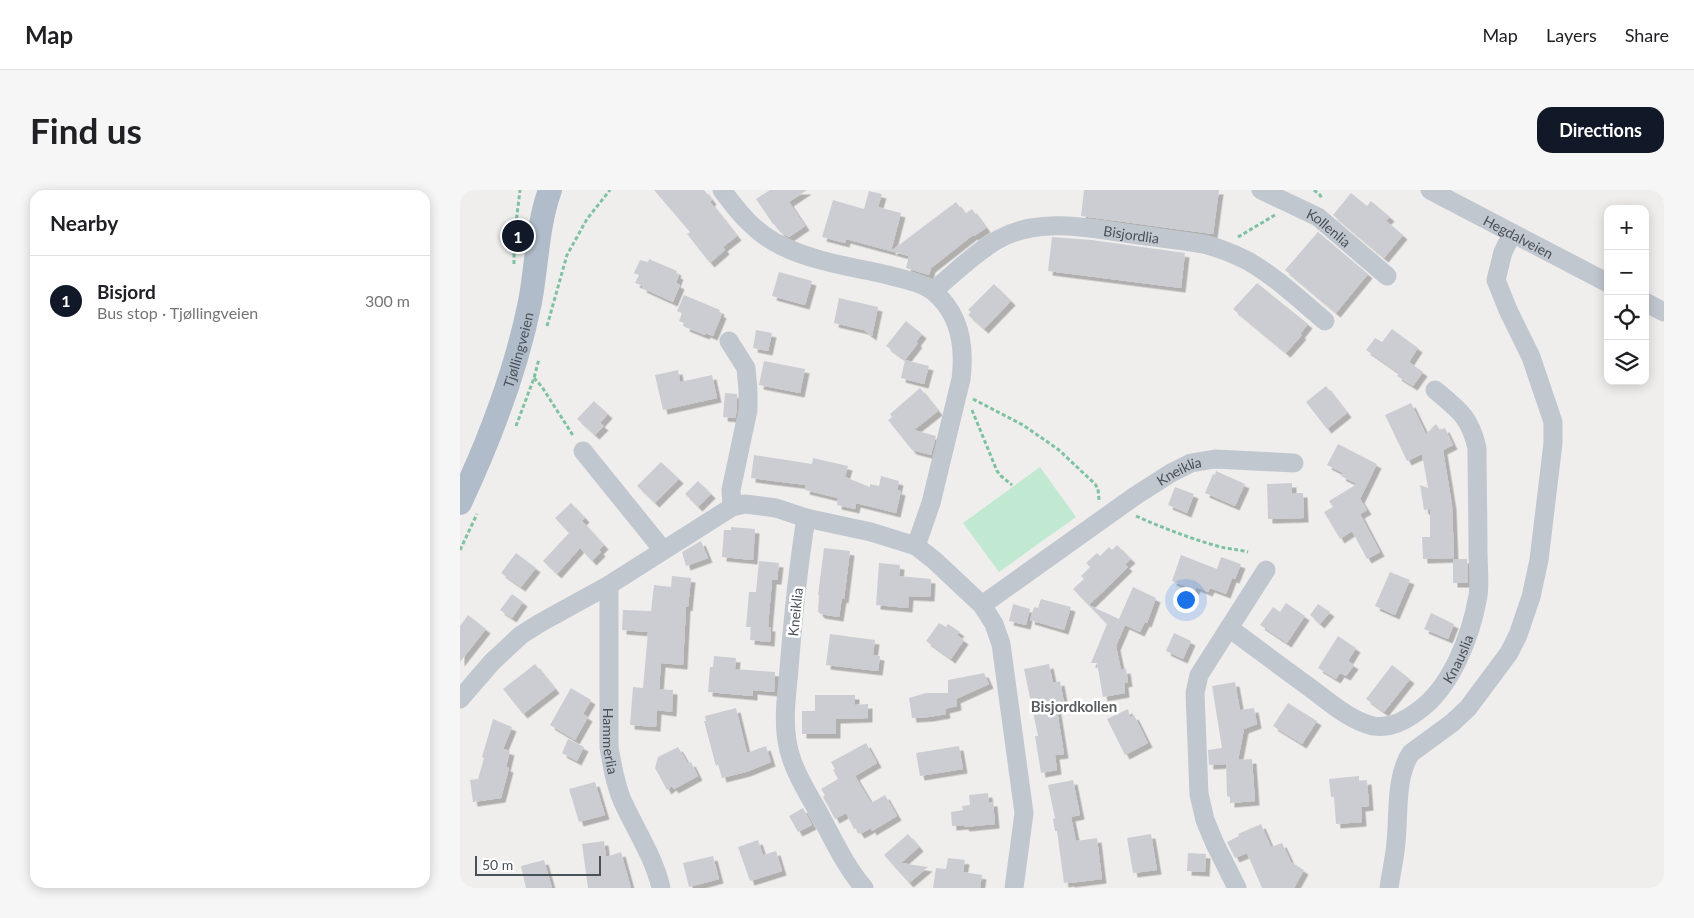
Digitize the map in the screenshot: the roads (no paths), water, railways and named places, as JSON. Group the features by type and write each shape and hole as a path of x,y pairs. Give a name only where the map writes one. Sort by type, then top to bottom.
{"main road":[{"name":"Tjøllingveien","path":"460,503 493,425 515,363 530,302 544,206 550,190"}],"street":[{"path":"722,190 748,223 763,236 783,247 804,255 912,281 933,292 946,306 962,342 961,379 931,503 916,546"},
{"name":"Kollenlia","path":"1262,190 1318,217 1388,276"},
{"name":"Hegdalveien","path":"1430,190 1604,281"},
{"name":"Bisjordlia","path":"933,292 985,248 1018,231 1058,226 1088,228 1204,244 1221,249 1247,261 1268,274 1324,321"},
{"path":"1388,888 1396,844 1400,785 1407,759 1468,708 1509,653 1518,635 1531,597 1539,560 1553,443 1553,422 1531,358 1496,280 1503,252 1512,234"},
{"path":"1649,304 1664,312"},
{"path":"728,341 746,368 748,390 748,410 734,468 731,490 732,507"},
{"name":"Knauslia","path":"1229,628 1330,703 1352,718 1372,726 1385,727 1395,724 1414,714 1432,700 1458,660 1467,638 1478,594 1477,448 1474,432 1458,409 1435,390"},
{"path":"583,451 663,550"},
{"name":"Kneiklia","path":"982,605 1170,473 1191,463 1215,459 1294,463"},
{"path":"460,699 492,662 521,636 540,623 610,585 732,507 745,504 776,508 806,518 871,532 916,546 934,560 982,605 994,624 1001,644 1024,813 1014,888"},
{"name":"Kneiklia","path":"806,518 800,556 790,654 785,726 787,743 791,759 800,779 842,856 864,888"},
{"path":"1237,888 1205,820 1199,794 1195,693 1199,675 1266,570"},
{"name":"Hammerlia","path":"610,585 609,747 612,767 622,799 652,862 661,888"}],"place":[{"name":"Bisjord","path":"518,236"}],"district":[{"name":"Bisjordkollen","path":"1074,706"}]}
